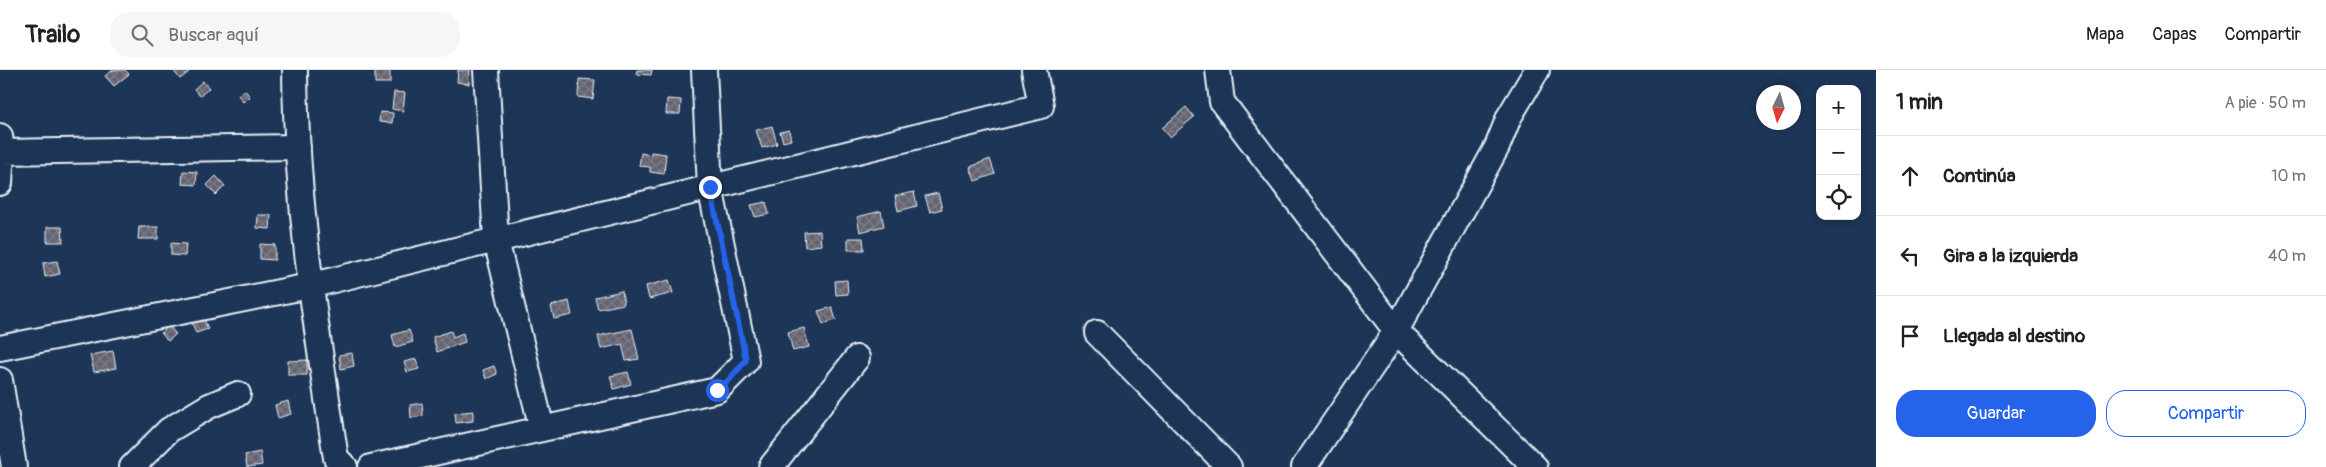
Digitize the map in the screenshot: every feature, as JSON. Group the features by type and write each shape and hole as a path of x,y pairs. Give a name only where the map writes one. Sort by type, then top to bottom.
{"street":[{"path":"295,70 298,147 309,286 336,458 345,467"},
{"path":"486,70 496,240 542,429"},
{"path":"371,467 717,390 730,379 746,360 710,187 704,70"},
{"path":"0,348 309,286 1041,106 1034,70"},
{"path":"1218,70 1222,102 1396,331 1535,467"},
{"path":"1304,467 1396,331 1497,147 1509,117 1537,70"},
{"path":"0,183 1,144 298,147"},
{"path":"1097,333 1229,467"},
{"path":"771,467 857,358"},
{"path":"0,380 14,467"},
{"path":"132,467 169,430 209,406 238,394"}],"building":[{"path":"113,70 125,70 129,74 114,86 105,76"},
{"path":"173,70 188,70 189,72 180,79"},
{"path":"375,70 390,71 390,83 375,83"},
{"path":"458,70 470,70 469,84 457,82"},
{"path":"637,70 652,70 651,75 636,74"},
{"path":"579,79 595,80 593,99 578,97"},
{"path":"203,81 209,88 200,96 194,89"},
{"path":"245,90 250,97 243,102 238,95"},
{"path":"394,92 405,93 403,111 392,109"},
{"path":"667,99 681,100 680,114 666,114"},
{"path":"1186,107 1194,117 1170,137 1162,128"},
{"path":"380,112 393,113 392,123 379,122"},
{"path":"772,126 777,144 762,148 756,130"},
{"path":"789,130 791,140 783,142 780,132"},
{"path":"651,152 666,154 664,174 650,172 650,167 639,166 641,153 651,155"},
{"path":"990,159 995,174 975,181 970,167"},
{"path":"183,171 197,172 196,185 182,184"},
{"path":"216,176 225,186 216,195 207,185"},
{"path":"914,192 917,206 898,211 895,196"},
{"path":"938,193 942,209 930,212 925,196"},
{"path":"766,202 769,214 755,217 751,205"},
{"path":"881,211 884,226 860,232 857,217"},
{"path":"258,215 271,215 270,229 257,228"},
{"path":"47,227 62,227 63,242 47,242"},
{"path":"139,227 158,227 158,239 138,239"},
{"path":"820,231 821,245 805,247 804,232"},
{"path":"848,238 863,238 864,250 848,250"},
{"path":"171,243 186,244 185,256 171,255"},
{"path":"260,244 275,245 275,260 260,259"},
{"path":"57,261 60,274 45,277 43,263"},
{"path":"669,280 673,293 649,299 646,286"},
{"path":"847,280 848,294 836,295 835,281"},
{"path":"622,291 624,304 598,309 595,297"},
{"path":"569,301 572,315 554,319 551,306"},
{"path":"832,307 836,320 823,324 818,311"},
{"path":"204,319 208,329 196,333 192,323"},
{"path":"169,326 176,334 168,341 161,333"},
{"path":"804,328 809,347 793,351 788,332"},
{"path":"632,329 639,359 626,361 622,344 601,349 598,336"},
{"path":"409,330 413,342 395,347 392,335"},
{"path":"451,331 453,337 463,333 465,342 437,352 433,337"},
{"path":"113,351 116,368 94,372 90,355"},
{"path":"352,353 354,366 341,369 339,355"},
{"path":"416,359 419,369 407,372 404,362"},
{"path":"307,360 307,375 288,375 288,361"},
{"path":"494,366 497,374 486,379 483,370"},
{"path":"628,372 631,384 614,389 610,376"},
{"path":"288,401 291,414 278,418 275,405"},
{"path":"422,403 423,416 411,418 410,405"},
{"path":"473,411 473,421 456,423 455,413"},
{"path":"260,452 262,465 247,467 245,455"}],"route":[{"path":"710,187 746,360 730,379 717,390"}]}
